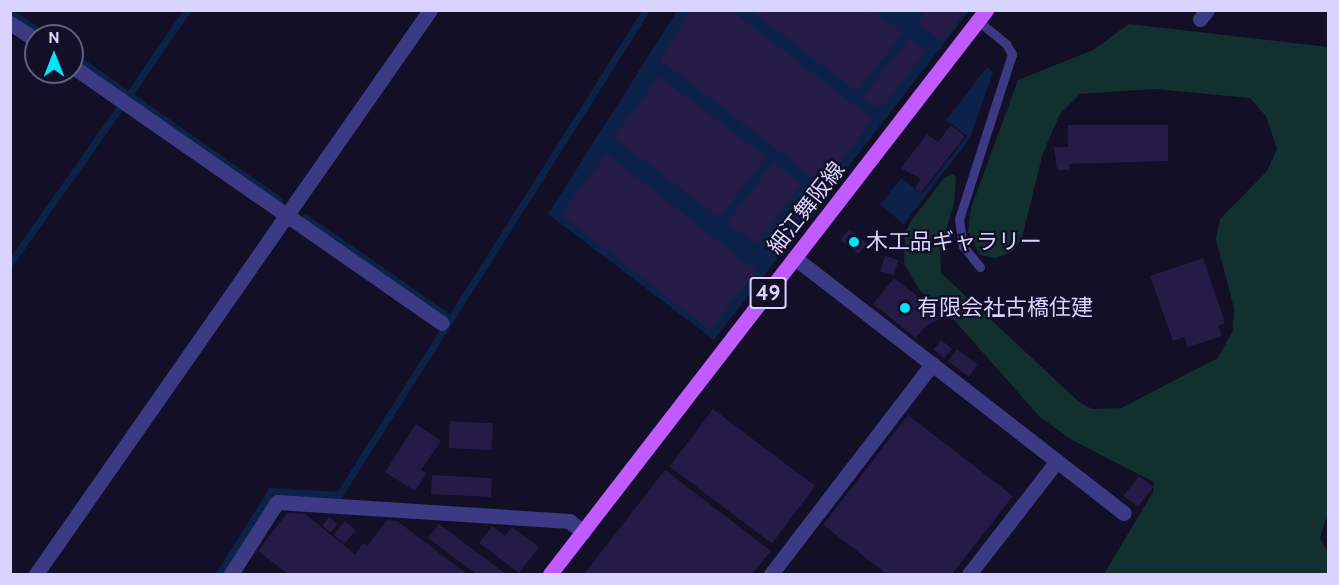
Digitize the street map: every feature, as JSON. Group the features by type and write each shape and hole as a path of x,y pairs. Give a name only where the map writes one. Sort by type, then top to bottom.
{"main road":[{"name":"細江舞阪線","path":"550,574 982,16"}],"street":[{"path":"36,574 430,10"},
{"path":"10,23 24,32"},
{"path":"84,74 442,323"},
{"path":"795,258 1124,513"},
{"path":"771,574 932,364"},
{"path":"969,574 1057,461"},
{"path":"231,574 277,502 569,521 583,532"}],"lane":[{"path":"980,267 963,246 959,219 1012,54 982,16"}],"green space":[{"path":"1129,24 1328,47 1328,512 1320,538 1328,552 1328,574 1104,574 1153,492 1154,482 1072,440 1040,417 955,321 920,291 904,264 905,233 911,221 944,178 953,174 956,178 954,203 940,250 941,273 1079,402 1092,409 1121,408 1218,358 1233,330 1234,308 1216,239 1220,219 1267,171 1277,149 1266,116 1250,98 1154,89 1080,94 1060,114 1043,153 1022,238 1013,251 996,258 980,255 968,231 971,208 1018,80 1093,50"}],"water":[{"path":"677,11 969,11 714,340 548,214"},
{"path":"987,67 993,72 970,138 904,224 880,205 901,178 922,194 967,136 946,120"}],"building":[{"path":"690,10 731,10 873,119 823,185 660,60"},
{"path":"750,10 874,10 903,33 857,92"},
{"path":"927,10 966,10 942,42 918,23"},
{"path":"909,38 926,50 885,105 872,106 862,98"},
{"path":"659,76 766,157 720,218 613,137"},
{"path":"951,125 965,136 921,193 915,188 921,179 901,168 927,134 938,142"},
{"path":"1068,125 1168,125 1168,161 1069,164 1069,170 1057,170 1054,147 1068,147"},
{"path":"607,154 757,271 710,331 560,214"},
{"path":"773,162 802,184 756,244 727,223"},
{"name":"木工品ギャラリー","path":"849,229 867,243 859,254 840,240"},
{"path":"885,256 898,260 894,275 880,271"},
{"path":"1203,258 1225,323 1218,326 1222,336 1188,347 1184,337 1173,341 1150,276"},
{"path":"894,278 944,317 926,326 916,338 873,304"},
{"path":"941,340 952,349 944,358 933,349"},
{"path":"957,349 978,365 969,377 948,361"},
{"path":"713,409 815,486 772,544 670,467"},
{"path":"908,415 1013,496 952,574 887,574 823,525"},
{"path":"450,421 493,423 492,450 449,448"},
{"path":"416,424 441,441 421,470 427,473 415,491 385,472"},
{"path":"665,470 771,551 752,574 584,574"},
{"path":"432,475 492,478 491,497 431,494"},
{"path":"1139,476 1153,487 1138,507 1124,496"},
{"path":"287,513 305,514 355,554 363,543 367,546 387,520 397,521 467,574 288,574 258,551"},
{"path":"329,517 338,524 331,532 322,526"},
{"path":"345,521 356,530 345,544 334,535"},
{"path":"439,524 506,574 476,574 428,538"},
{"path":"492,526 505,536 512,527 539,547 519,573 479,543"}],"waterway":[{"path":"128,96 187,10"},
{"path":"219,574 271,491 339,495 646,10"},
{"path":"10,12 28,24"},
{"path":"84,63 279,200"},
{"path":"10,263 120,107"},
{"path":"305,217 451,319"}],"place":[{"name":"木工品ギャラリー","path":"854,242"},
{"name":"有限会社古橋住建","path":"905,308"}]}
